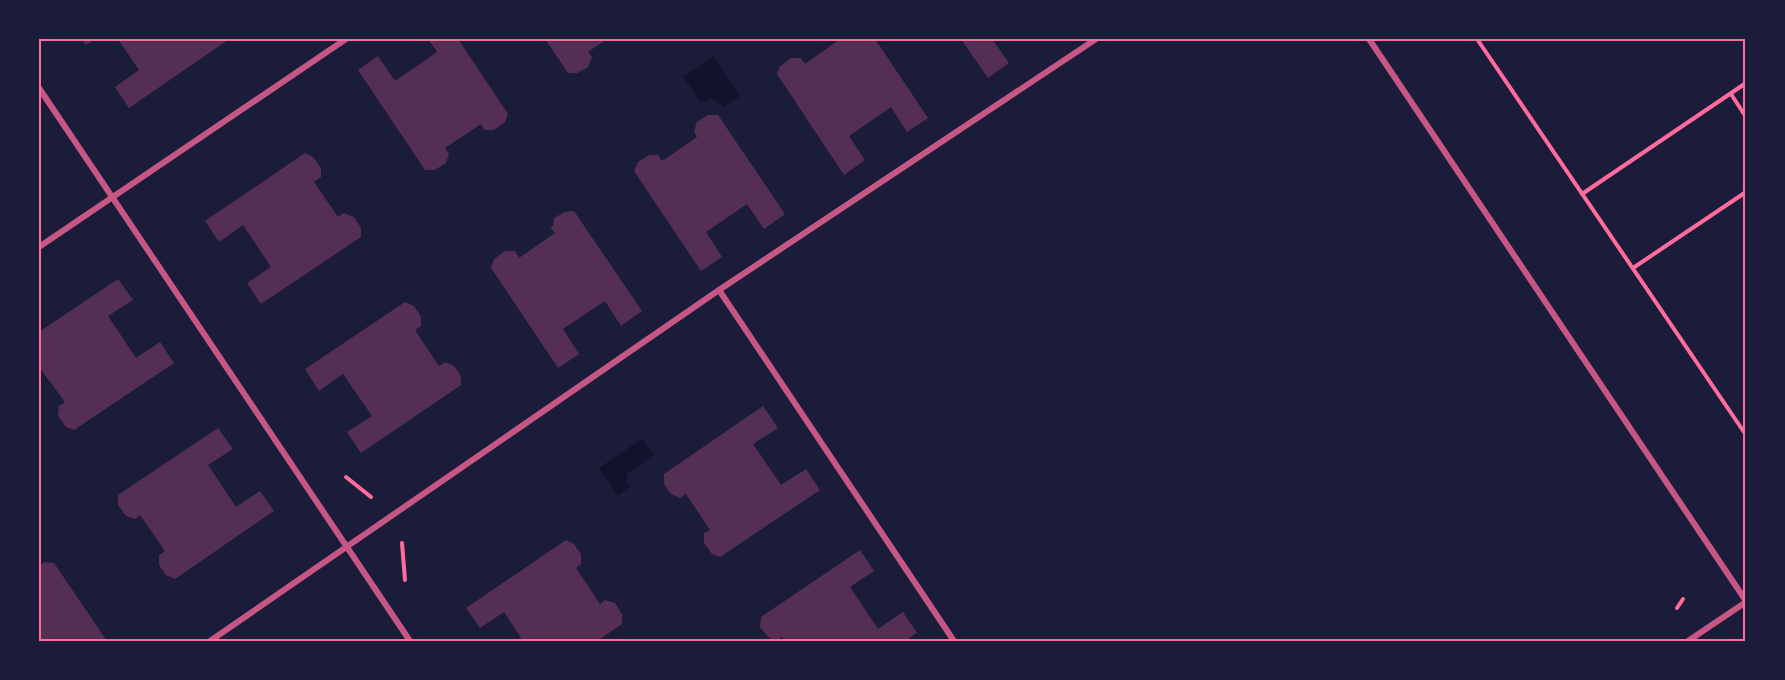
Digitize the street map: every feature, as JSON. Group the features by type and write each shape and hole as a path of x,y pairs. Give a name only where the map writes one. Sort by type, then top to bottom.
{"street":[{"path":"39,247 346,39"},
{"path":"210,641 719,290 1096,39"},
{"path":"1369,39 1746,602 1688,641"},
{"path":"39,88 410,641"},
{"path":"719,290 954,641"}],"path":[{"path":"1477,39 1746,435"},
{"path":"1582,194 1746,84"},
{"path":"1731,94 1746,117"},
{"path":"1633,268 1746,192"},
{"path":"346,477 374,499"},
{"path":"402,539 405,580"},
{"path":"1677,608 1683,599"}],"shaded area":[{"path":"713,56 740,96 723,107 712,98 701,102 683,77"},
{"path":"642,439 654,455 628,473 626,482 629,487 618,496 599,468"}],"building":[{"path":"82,39 95,39 86,45"},
{"path":"118,39 228,40 129,108 115,87 139,70"},
{"path":"428,39 458,39 508,114 505,122 494,130 484,130 481,124 445,148 449,154 446,163 435,170 425,170 358,70 378,56 395,81 437,52"},
{"path":"545,39 607,39 588,52 592,57 588,67 577,73 568,73"},
{"path":"840,39 875,39 928,118 907,132 891,107 849,136 865,160 844,175 777,74 780,66 791,58 801,58 805,64"},
{"path":"961,39 992,39 1009,63 988,78"},
{"path":"708,115 718,115 785,214 764,229 747,204 706,232 722,257 701,271 634,171 638,162 649,155 658,155 662,161 697,137 694,131 697,122"},
{"path":"305,153 313,157 321,168 321,177 314,182 338,217 344,213 354,217 361,228 361,237 261,304 247,283 271,267 243,225 219,242 205,221"},
{"path":"574,211 642,311 621,326 605,301 563,329 579,354 558,368 491,268 494,259 505,251 515,251 519,258 555,233 550,227 553,226 554,218 565,212"},
{"path":"118,279 133,300 108,316 136,358 160,342 174,363 74,430 66,427 58,416 59,406 65,402 39,367 39,332"},
{"path":"405,302 414,306 421,317 421,326 415,330 439,366 445,362 454,366 461,376 461,385 361,453 347,432 372,416 343,374 319,391 305,369"},
{"path":"763,406 778,428 753,444 781,485 806,469 820,490 720,557 712,554 704,543 704,533 710,530 686,494 680,498 671,494 664,484 664,474"},
{"path":"218,428 233,449 208,465 236,507 260,491 274,511 175,579 166,575 159,565 159,555 165,551 140,515 135,519 126,516 118,505 118,495"},
{"path":"566,540 574,544 581,554 581,564 576,568 600,604 605,600 615,603 622,614 622,624 597,641 523,641 504,612 480,628 466,608"},
{"path":"860,550 874,571 850,587 878,629 903,612 917,633 905,641 785,641 782,637 776,641 768,637 760,627 761,617"},
{"path":"44,562 54,563 107,641 39,641 39,566"}]}
